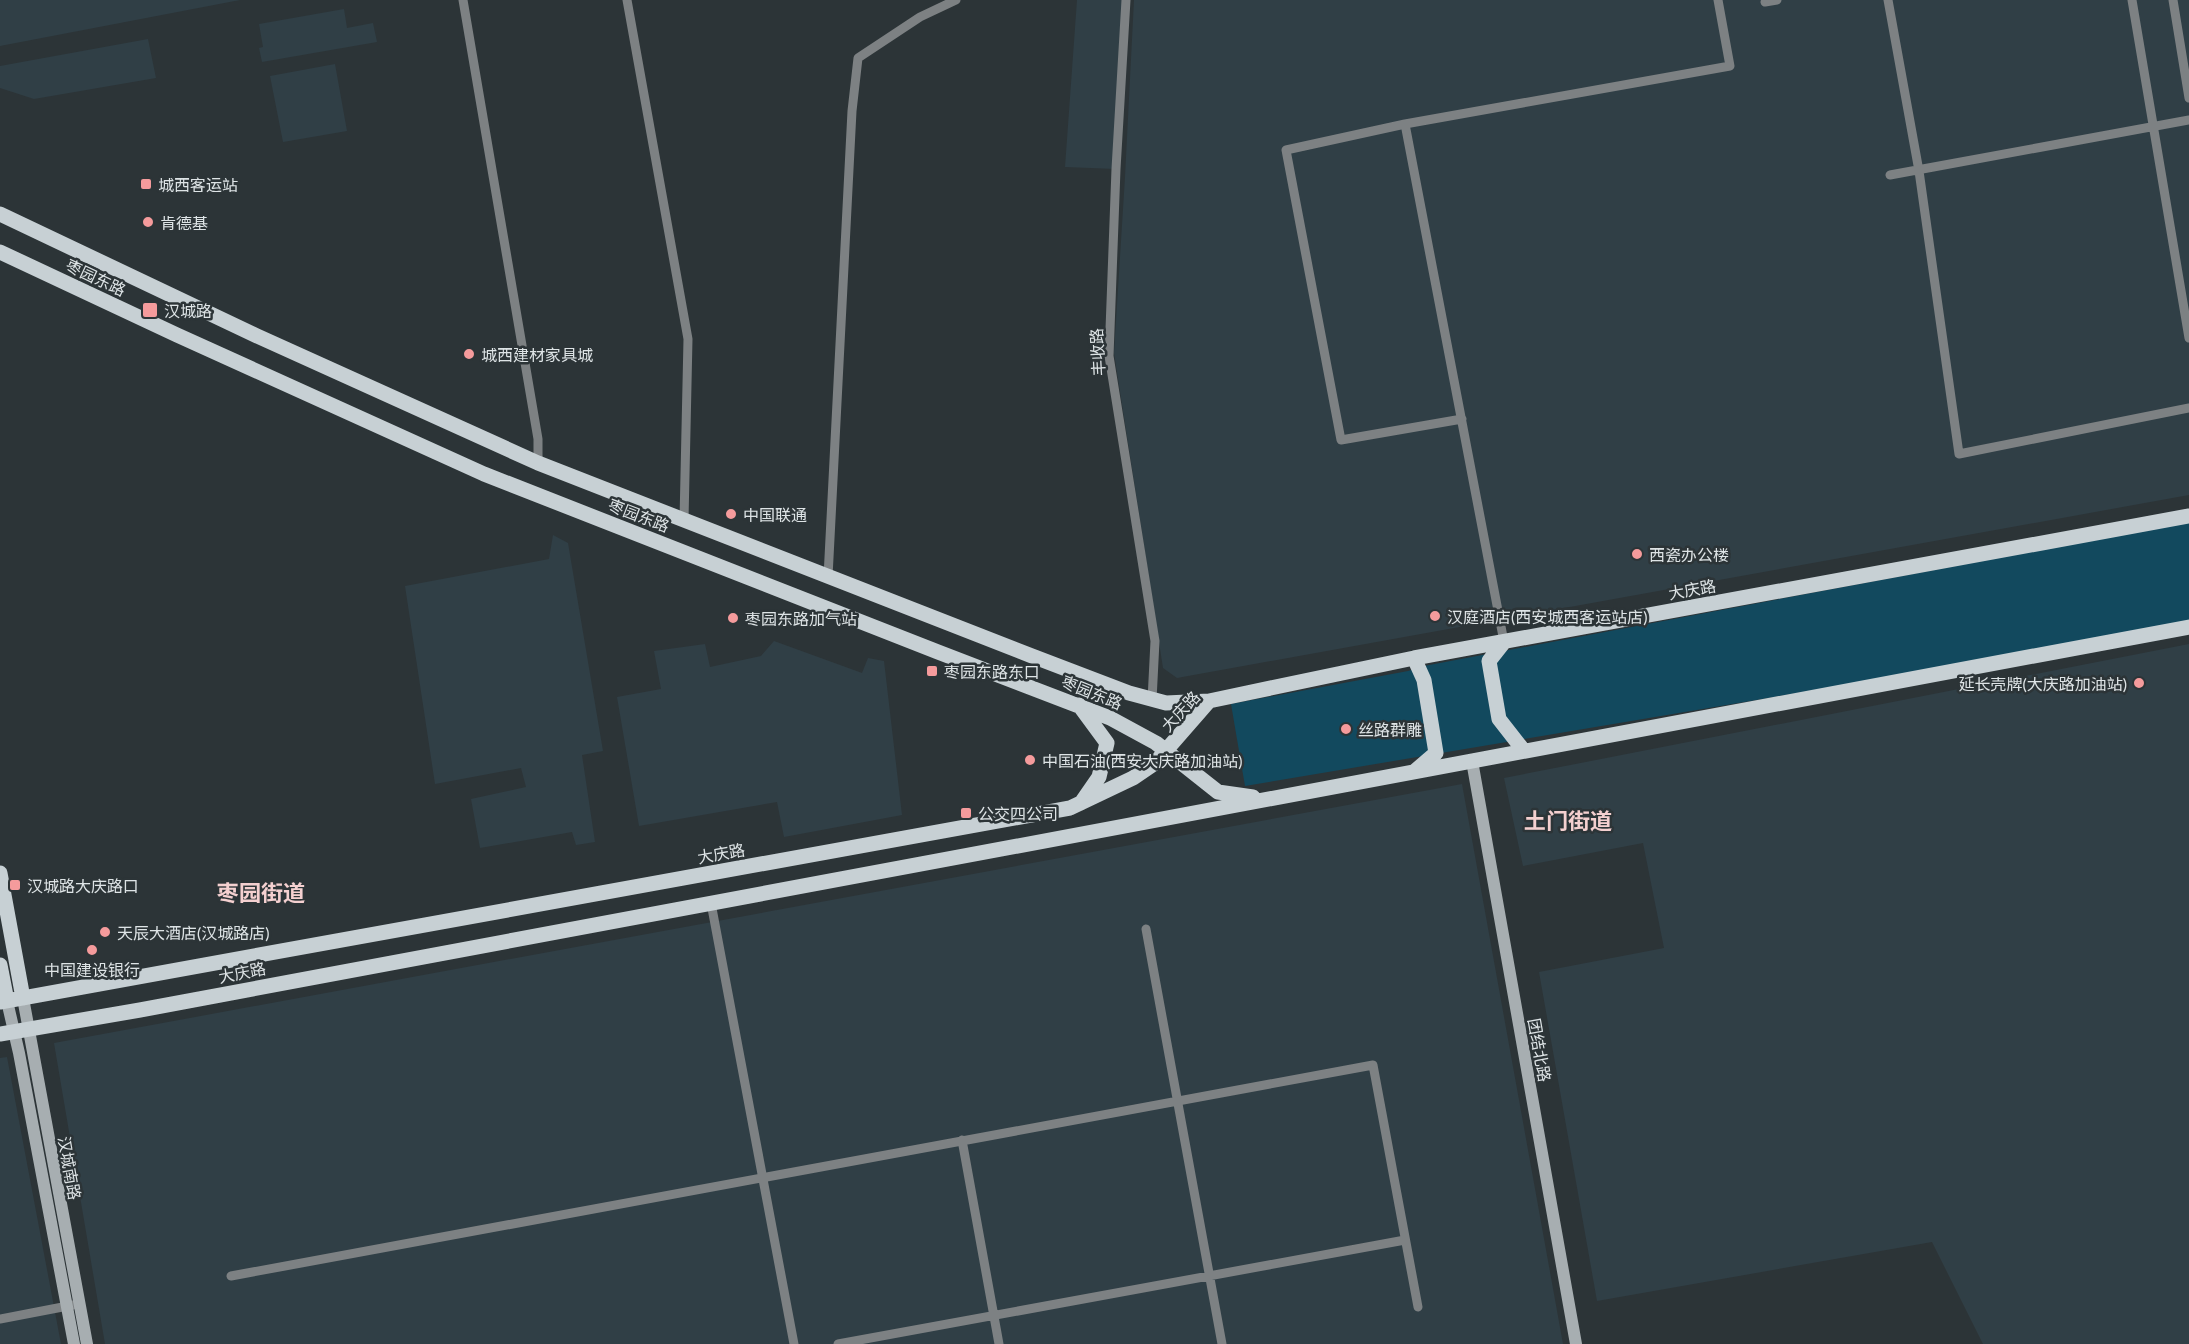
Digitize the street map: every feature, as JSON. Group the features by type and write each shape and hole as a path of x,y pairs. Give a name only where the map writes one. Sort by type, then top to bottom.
{"main road":[{"name":"枣园东路","path":"0,214 257,336 538,463 1043,660 1152,700 1166,703 1209,701"},
{"name":"枣园东路","path":"0,252 177,336 484,474 1110,718 1156,743 1218,792 1265,799"},
{"name":"大庆路","path":"3,1002 1080,805 1133,778 1155,763 1209,701 1414,658 2189,516"},
{"name":"大庆路","path":"14,1032 2189,627"},
{"path":"1504,642 1489,662 1499,719 1524,751"},
{"path":"1414,658 1424,680 1436,753 1415,771"},
{"path":"1079,705 1107,743 1099,777 1080,805"},
{"path":"1022,817 1028,844"},
{"path":"0,873 23,998"},
{"path":"0,965 3,1002"}],"street":[{"path":"463,0 538,439 538,463"},
{"path":"627,0 688,339 684,520"},
{"path":"828,577 852,111 858,58 920,17 956,0"},
{"name":"丰收路","path":"1126,0 1116,169 1109,357 1155,641 1152,700"},
{"path":"1462,419 1341,441 1286,150 1405,124 1730,66 1718,0"},
{"path":"1765,2 1777,0"},
{"path":"1888,0 1918,171 1959,454 2189,408"},
{"path":"2132,0 2189,338"},
{"path":"2173,0 2189,98"},
{"path":"1890,175 2189,120"},
{"path":"1405,124 1504,642"},
{"name":"团结北路","path":"1472,761 1576,1344"},
{"path":"711,903 794,1344"},
{"path":"1146,929 1222,1344"},
{"name":"汉城南路","path":"14,1032 23,998"},
{"name":"汉城南路","path":"3,1002 14,1032 73,1305 87,1344"},
{"path":"231,1276 1373,1065 1418,1307"},
{"path":"962,1140 999,1344"},
{"path":"838,1344 1405,1240"},
{"path":"0,1319 73,1305"},
{"name":"汉城南路","path":"73,1305 74,1344"}],"shaded area":[{"path":"0,0 240,0 0,46"},
{"path":"1077,0 1126,0 1116,169 1065,167"},
{"path":"1134,0 2189,0 2189,495 1177,678 1163,668 1114,353"},
{"path":"344,9 347,28 373,23 377,42 262,62 259,48 263,47 259,24"},
{"path":"148,39 156,78 34,99 0,88 0,66"},
{"path":"335,64 347,131 283,142 270,76"},
{"path":"2189,522 2189,627 1245,786 1231,704"},
{"path":"553,535 568,543 603,751 582,755 595,842 576,845 572,832 480,848 471,799 526,787 521,768 435,784 405,586 549,559"},
{"path":"774,641 862,673 868,658 884,661 902,815 784,837 777,802 639,826 617,697 661,689 654,651 705,644 710,667 761,656"},
{"path":"2189,644 2189,1344 1983,1344 1932,1242 1597,1301 1539,972 1664,948 1643,843 1523,866 1504,778"},
{"path":"1462,784 1563,1344 105,1344 54,1043"},
{"path":"7,1057 61,1344 0,1344 0,1058"}],"place":[{"name":"城西客运站","path":"146,184"},
{"name":"肯德基","path":"148,222"},
{"name":"汉城路","path":"150,310"},
{"name":"城西建材家具城","path":"469,354"},
{"name":"中国联通","path":"731,514"},
{"name":"西瓷办公楼","path":"1637,554"},
{"name":"汉庭酒店(西安城西客运站店)","path":"1435,616"},
{"name":"枣园东路加气站","path":"733,618"},
{"name":"枣园东路东口","path":"932,671"},
{"name":"延长壳牌(大庆路加油站)","path":"2139,683"},
{"name":"丝路群雕","path":"1346,729"},
{"name":"中国石油(西安大庆路加油站)","path":"1030,760"},
{"name":"公交四公司","path":"966,813"},
{"name":"汉城路大庆路口","path":"15,885"},
{"name":"天辰大酒店(汉城路店)","path":"105,932"},
{"name":"中国建设银行","path":"92,950"}],"district":[{"name":"土门街道","path":"1568,820"},
{"name":"枣园街道","path":"261,892"}]}
